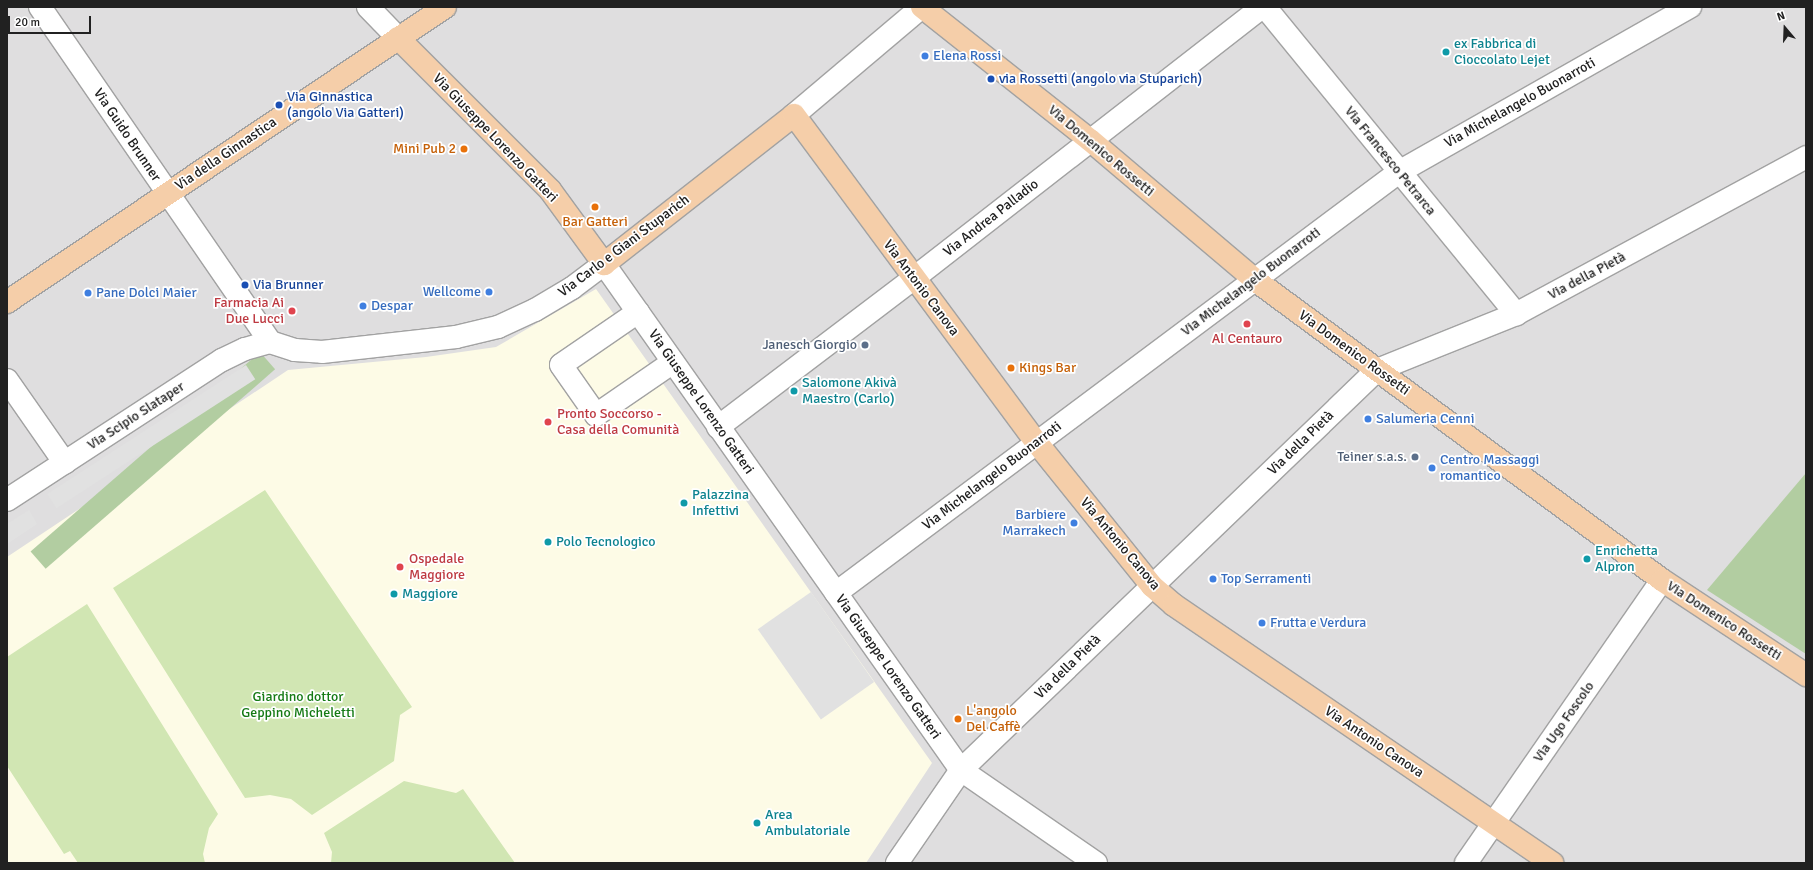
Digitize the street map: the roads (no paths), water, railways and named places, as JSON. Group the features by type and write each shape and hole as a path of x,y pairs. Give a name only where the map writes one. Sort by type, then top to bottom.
{"main road":[{"name":"Via della Ginnastica","path":"7,302 445,7"},
{"name":"Via Domenico Rossetti","path":"922,7 1090,140 1255,280 1662,580 1806,675"},
{"name":"Via Giuseppe Lorenzo Gatteri","path":"398,38 550,190 604,264"},
{"name":"Via Carlo e Giani Stuparich","path":"604,264 794,115"},
{"name":"Via Antonio Canova","path":"794,115 1037,443 1152,586 1174,605 1552,863"}],"street":[{"name":"Via Guido Brunner","path":"40,7 270,342"},
{"name":"Via Giuseppe Lorenzo Gatteri","path":"368,7 398,38"},
{"name":"Via Carlo e Giani Stuparich","path":"794,115 922,7"},
{"name":"Via Andrea Palladio","path":"718,426 914,278 1090,140 1264,7"},
{"name":"Via Francesco Petrarca","path":"1264,7 1516,314"},
{"name":"Via Michelangelo Buonarroti","path":"836,593 1399,172 1690,7"},
{"name":"Via della Pietà","path":"897,863 961,770 1377,370 1516,314 1806,157"},
{"name":"Via Giuseppe Lorenzo Gatteri","path":"604,264 961,770 1096,863"},
{"name":"Via Carlo e Giani Stuparich","path":"270,342 295,350 322,352 456,337 498,327 535,310 572,288 604,264"},
{"path":"638,312 561,365 596,415 673,362"},
{"name":"Via Scipio Slataper","path":"7,500 222,360 245,349 270,342"},
{"path":"7,380 65,463"},
{"name":"Via Ugo Foscolo","path":"1466,863 1662,580"}],"place":[{"name":"ex Fabbrica di Cioccolato Lejet","path":"1446,52"},
{"name":"Elena Rossi","path":"925,56"},
{"name":"via Rossetti (angolo via Stuparich)","path":"991,79"},
{"name":"Via Ginnastica (angolo Via Gatteri)","path":"279,105"},
{"name":"Mini Pub 2","path":"464,149"},
{"name":"Bar Gatteri","path":"595,207"},
{"name":"Via Brunner","path":"245,285"},
{"name":"Wellcome","path":"489,292"},
{"name":"Pane Dolci Maier","path":"88,293"},
{"name":"Despar","path":"363,306"},
{"name":"Farmacia Ai Due Lucci","path":"292,311"},
{"name":"Al Centauro","path":"1247,324"},
{"name":"Janesch Giorgio","path":"865,345"},
{"name":"Kings Bar","path":"1011,368"},
{"name":"Salomone Akivà Maestro (Carlo)","path":"794,391"},
{"name":"Salumeria Cenni","path":"1368,419"},
{"name":"Pronto Soccorso - Casa della Comunità","path":"548,422"},
{"name":"Teiner s.a.s.","path":"1415,457"},
{"name":"Centro Massaggi romantico","path":"1432,468"},
{"name":"Palazzina Infettivi","path":"684,503"},
{"name":"Barbiere Marrakech","path":"1074,523"},
{"name":"Polo Tecnologico","path":"548,542"},
{"name":"Enrichetta Alpron","path":"1587,559"},
{"name":"Ospedale Maggiore","path":"400,567"},
{"name":"Top Serramenti","path":"1213,579"},
{"name":"Maggiore","path":"394,594"},
{"name":"Frutta e Verdura","path":"1262,623"},
{"name":"L'angolo Del Caffè","path":"958,719"},
{"name":"Area Ambulatoriale","path":"757,823"}],"park label":[{"name":"Giardino dottor Geppino Micheletti","path":"298,706"}]}
